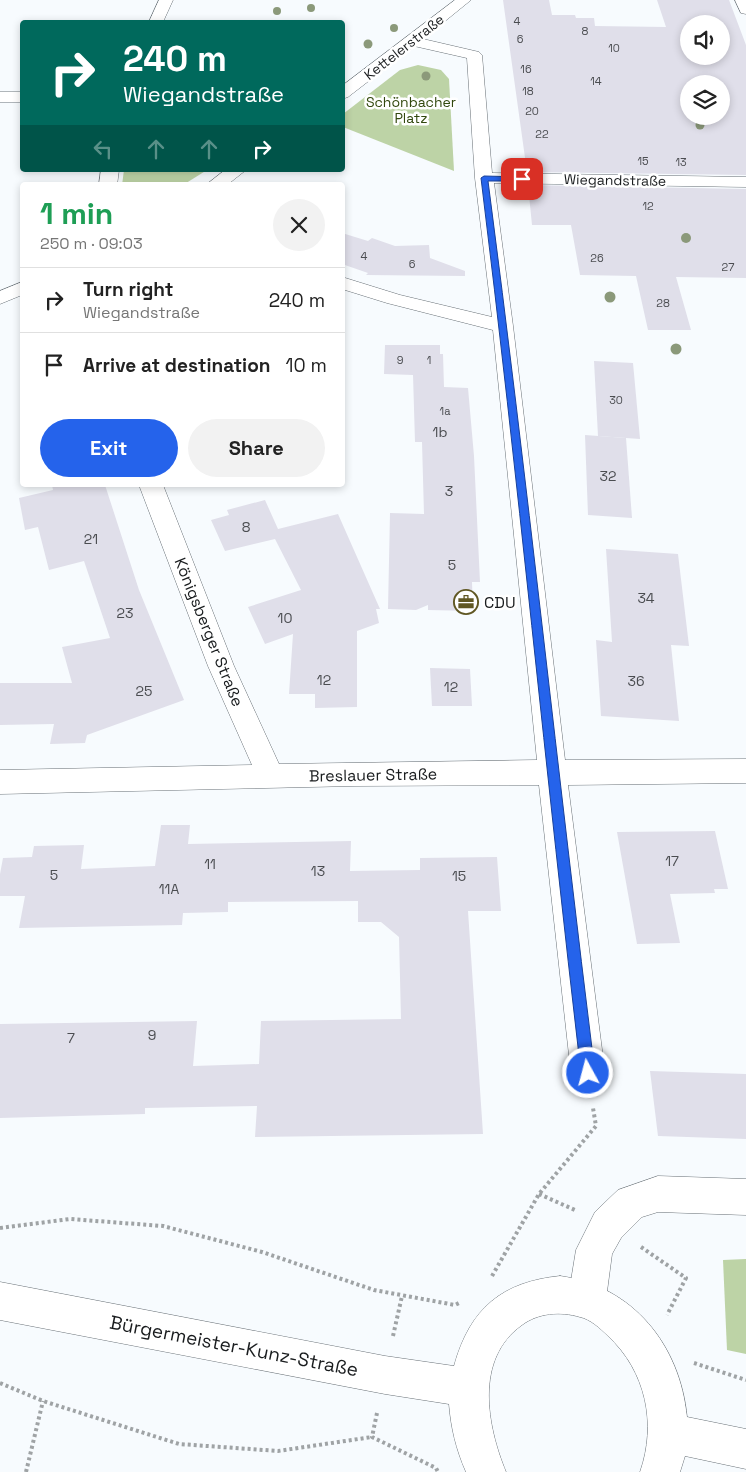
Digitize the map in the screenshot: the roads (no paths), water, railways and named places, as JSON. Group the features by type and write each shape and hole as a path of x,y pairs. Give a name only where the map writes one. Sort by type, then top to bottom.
{"street":[{"path":"157,20 166,0"},
{"name":"Kettelerstraße","path":"345,92 464,0"},
{"path":"742,0 746,10"},
{"path":"412,41 474,55 484,178 503,326 552,773 588,1073"},
{"path":"0,97 20,97"},
{"path":"219,182 234,172"},
{"name":"Wiegandstraße","path":"484,178 746,182"},
{"path":"345,284 394,299 503,326"},
{"path":"0,298 20,289"},
{"name":"Königsberger Straße","path":"152,487 221,666 271,778"},
{"name":"Breslauer Straße","path":"0,782 271,778 354,774 746,771"},
{"path":"587,1299 594,1250 608,1225 631,1203 658,1194 746,1196"},
{"path":"486,1472 478,1455 469,1422 468,1388 478,1350 497,1320 523,1301 554,1294 587,1299 613,1313 636,1335 654,1364 665,1397 668,1433 660,1472"},
{"name":"Bürgermeister-Kunz-Straße","path":"0,1301 384,1375 468,1388"},
{"path":"668,1433 746,1449"}],"place":[{"name":"CDU","path":"466,602"}],"park label":[{"name":"Schönbacher Platz","path":"411,110"}]}
